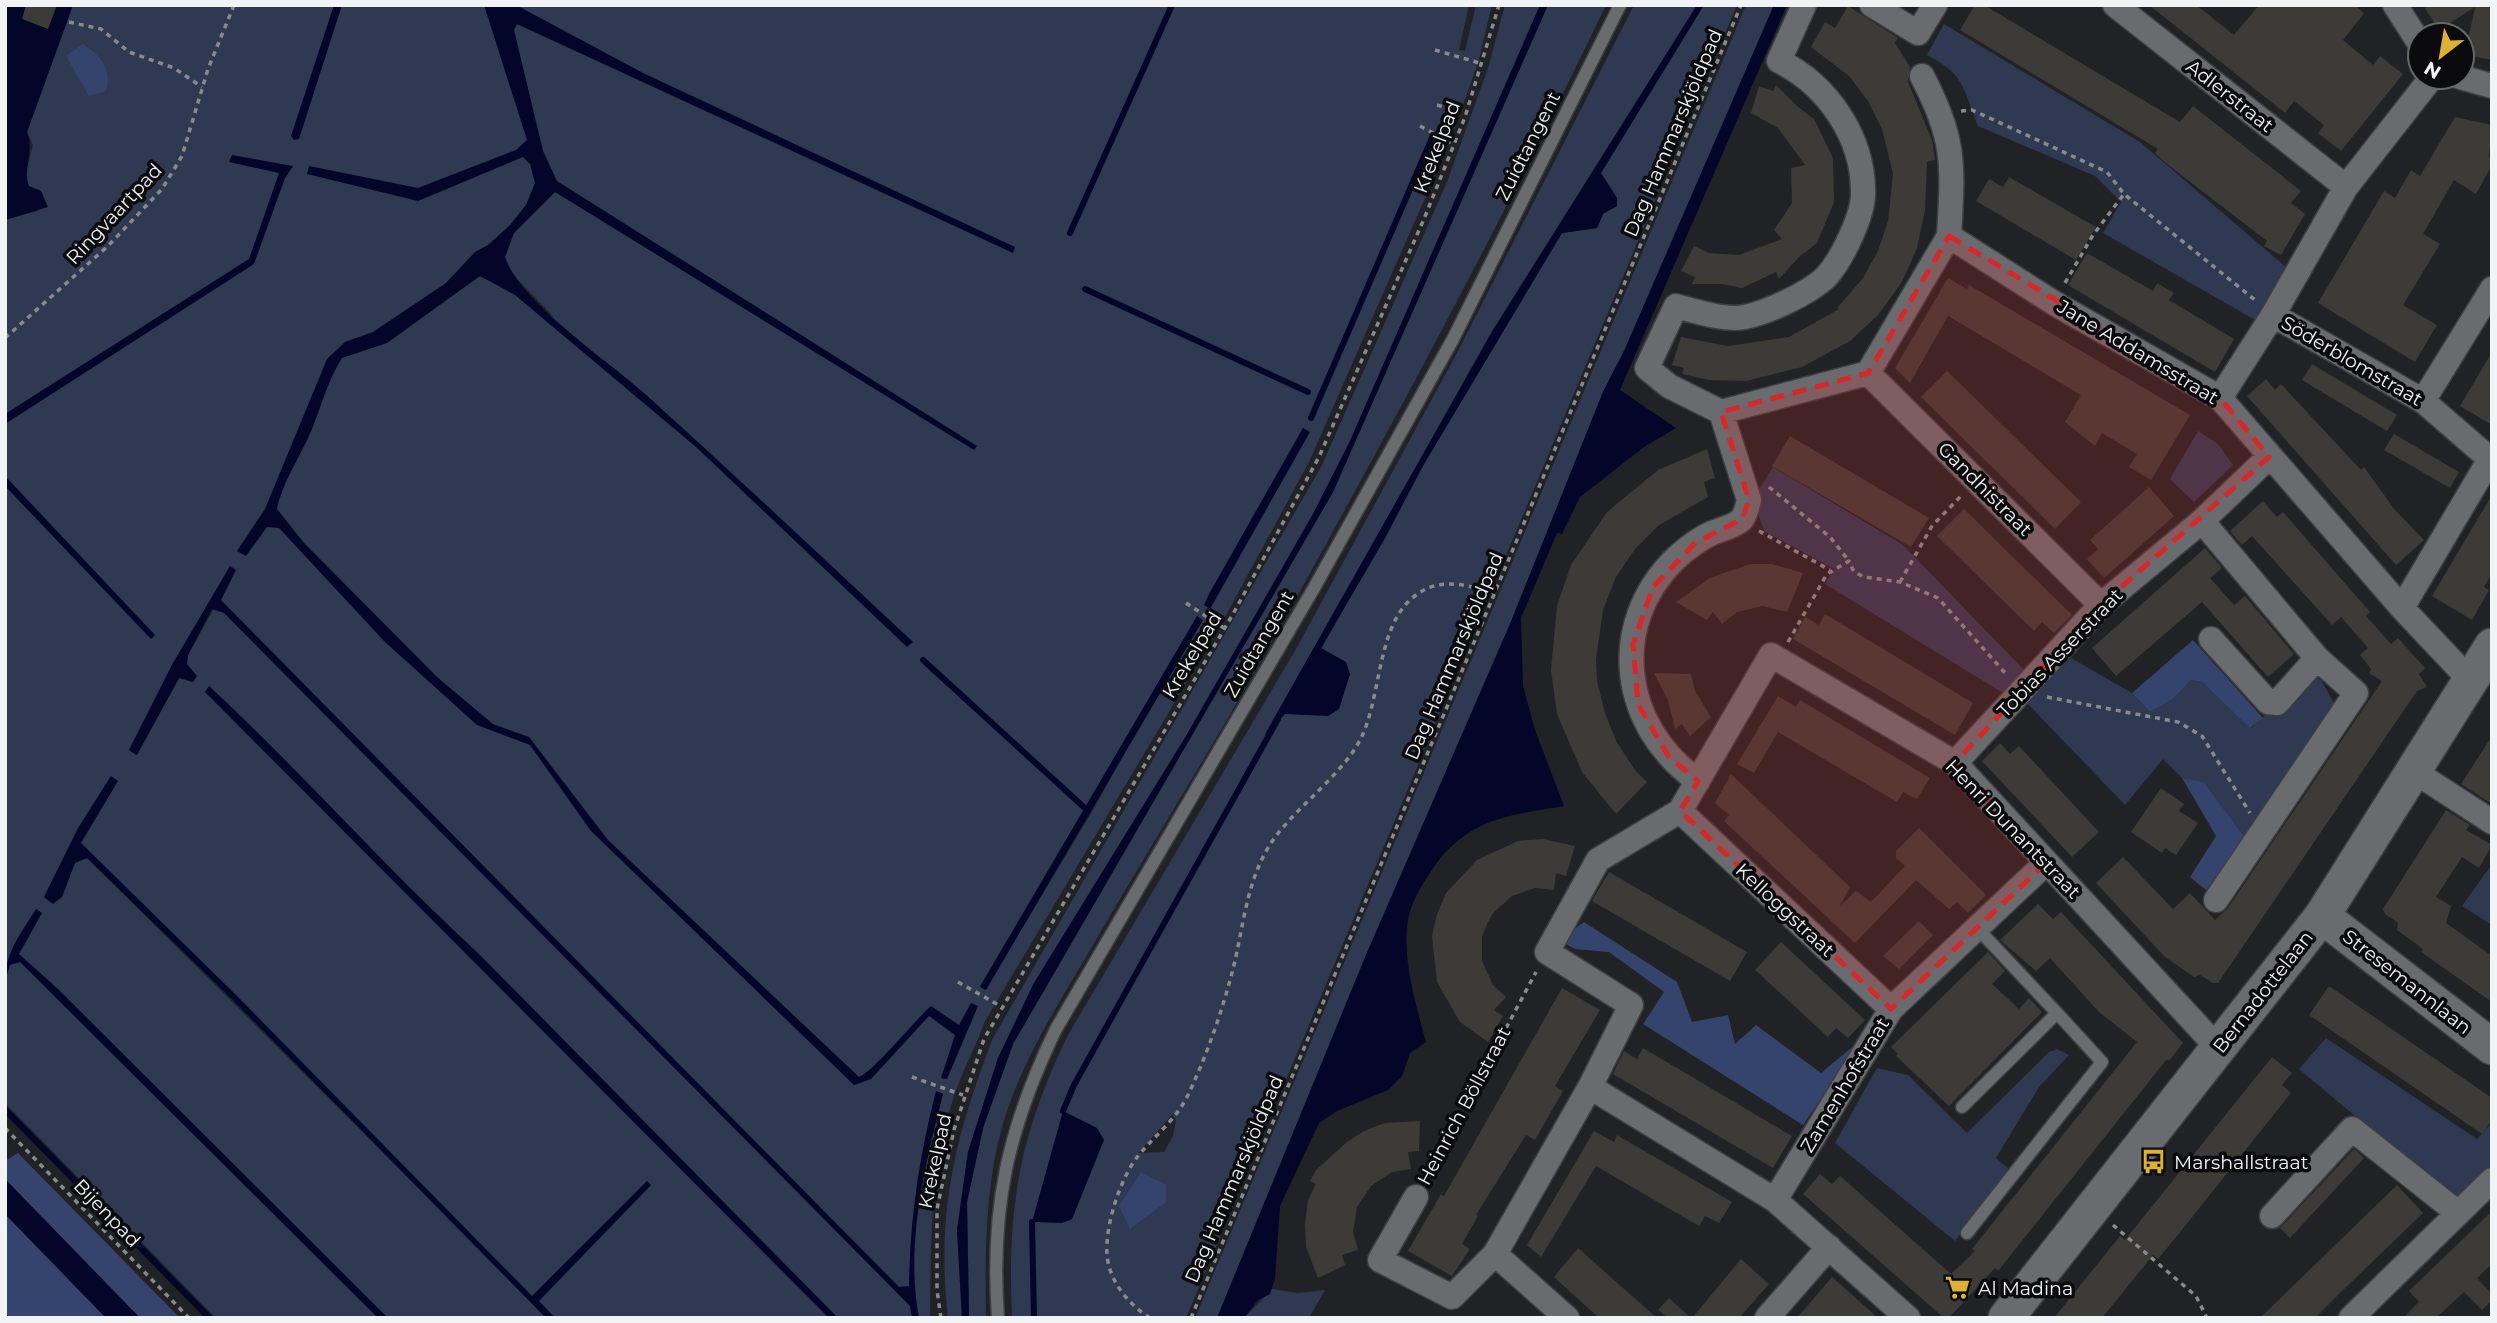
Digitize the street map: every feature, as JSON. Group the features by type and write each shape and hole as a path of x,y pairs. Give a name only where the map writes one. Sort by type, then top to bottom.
{"street":[{"path":"1804,5 1779,61 1795,69 1829,97 1857,149 1863,196 1853,232 1826,276 1784,304 1742,318 1676,306 1647,368 1669,386 1721,412 1868,373 1948,236 1953,165 1942,114 1922,76"},
{"path":"1872,5 1918,33 1935,5"},
{"name":"Adlerstraat","path":"2115,5 2346,187"},
{"path":"2395,5 2406,22"},
{"path":"2220,398 2273,315 2346,187 2421,91"},
{"name":"Jane Addamsstraat","path":"1948,236 2054,303 2220,398 2402,608 2471,681"},
{"path":"2423,401 2492,289"},
{"name":"Söderblomstraat","path":"2273,315 2423,401 2490,459 2402,608"},
{"name":"Gandhistraat","path":"1868,373 2101,606"},
{"path":"1698,781 1668,756 1646,722 1633,684 1633,643 1643,604 1665,570 1695,543 1742,519 1749,500 1721,412"},
{"name":"Tobias Asserstraat","path":"1955,763 2101,606 2202,521 2269,457"},
{"path":"2202,521 2316,658 2356,692 2216,901"},
{"path":"2211,639 2268,702 2277,703 2316,658"},
{"name":"Bernadottelaan","path":"2006,1318 2322,916 2492,646"},
{"path":"1567,1318 1495,1254 1590,1087 1631,1005 1547,952 1598,860 1680,811 1775,656"},
{"name":"Henri Dunantstraat","path":"1775,656 1955,763 2219,1049"},
{"path":"2415,772 2492,822"},
{"name":"Kelloggstraat","path":"1680,811 1891,1009"},
{"name":"Zamenhofstraat","path":"1776,1200 1891,1009 2046,863"},
{"name":"Stresemannlaan","path":"2322,916 2492,1047"},
{"path":"1590,1087 1776,1200 1908,1318"},
{"path":"2273,1216 2353,1129 2458,1213"},
{"path":"2360,1315 2492,1180"},
{"name":"Heinrich Böllstraat","path":"1416,1197 1380,1259 1452,1297 1495,1254"},
{"path":"1767,1318 1829,1247"}],"lane":[{"name":"Zuidtangent","path":"998,1318 995,1275 1002,1182 1013,1132 1030,1082 1056,1029 1314,588 1447,351 1620,5"},
{"path":"1967,1233 2102,1062 1977,928"},
{"path":"1962,1107 2057,1013"}],"path":[{"name":"Ringvaartpad","path":"5,338 108,246 162,189 182,156 202,87 234,5"},
{"name":"Krekelpad","path":"941,1318 937,1290 937,1209 964,1095 984,1039 1224,628 1319,457 1454,144 1483,64 1499,5"},
{"name":"Dag Hammarskjöldpad","path":"1191,1318 1741,5"},
{"path":"69,22 101,29 129,52 174,68 202,87"},
{"path":"1435,50 1483,64"},
{"path":"1437,105 1448,108"},
{"path":"1942,114 1972,110 2107,172 2124,194 2273,315"},
{"path":"1420,127 1454,144"},
{"path":"2054,303 2093,235 2124,194"},
{"path":"1741,473 1758,478 1830,537 1849,561"},
{"path":"1900,582 1932,526 1976,480"},
{"path":"1742,519 1830,570 1775,656"},
{"path":"1150,1318 1119,1290 1107,1256 1115,1196 1137,1157 1171,1122 1187,1097 1208,1049 1233,967 1250,886 1272,842 1307,799 1342,765 1362,737 1389,639 1407,603 1432,585 1448,581 1496,593"},
{"path":"1186,603 1224,628"},
{"name":"Heinrich Böllstraat","path":"1416,1197 1547,952"},
{"path":"958,982 1002,1007"},
{"path":"912,1077 964,1095"},
{"name":"Bijenpad","path":"5,1128 189,1318"},
{"path":"2093,1207 2196,1296 2207,1318"},
{"path":"1278,1318 1288,1318"}],"highlighted area":[{"path":"1949,236 2220,398 2269,457 2101,605 1955,763 2046,863 1891,1009 1680,811 1698,781 1668,756 1638,704 1633,644 1653,587 1695,543 1742,519 1749,500 1721,412 1868,373"}],"shaded area":[{"path":"5,5 73,5 27,132 30,146 27,179 29,186 41,191 48,207 5,220"},
{"path":"73,5 1469,5 1459,50 1465,51 1476,5 1492,5 1478,63 1451,139 1309,462 1219,628 985,1021 960,1080 943,1138 934,1197 930,1318 216,1318 5,1103 5,220 37,211 25,176 33,145 27,132","holes":["510,225 494,250 511,273 554,317 496,282 479,276 446,283","232,576 188,655 187,664 193,682 180,677 136,755 129,750 173,663","1197,617 1096,805 985,990 980,986","338,819 482,957 472,960","81,843 471,1239 87,858 75,863"]},
{"path":"334,5 342,5 299,139 294,140 291,136"},
{"path":"484,5 516,5 643,73 1015,247 1013,253 517,24 514,30 543,151 557,181 977,446 974,450 555,192 514,233 505,257 514,275 528,293 566,330 644,393 913,642 907,647 696,447 515,295 480,276 387,343 342,358 308,439 283,488 277,509 304,543 437,677 493,724 529,737 608,840 859,1077 931,1006 959,1025 971,1003 978,1006 947,1079 941,1078 955,1035 929,1016 871,1079 854,1085 591,831 530,745 477,725 385,642 279,528 267,527 246,556 237,551 265,509 327,359 345,342 373,332 446,283 475,252 490,244 510,225 526,205 535,183 530,164 523,157 418,201 307,174 309,166 418,188 516,150 527,140"},
{"path":"1505,5 1540,5 1350,441 1313,514 1186,736 1034,983 998,1058 968,1152 957,1230 962,1318 948,1318 945,1244 952,1176 968,1110 992,1040 1322,465 1447,182 1488,68"},
{"path":"1540,5 1548,5 1333,492 1013,1044 983,1128 967,1202 969,1318 962,1318 957,1230 968,1152 998,1058 1034,983 1186,736 1313,514 1350,441"},
{"path":"1548,5 1606,5 1486,245 1360,482 1252,677 1065,992 1029,1058 1002,1127 992,1174 986,1246 986,1318 969,1318 967,1202 983,1128 1013,1044 1333,492"},
{"path":"1634,5 1697,5 1492,331 1267,732 1285,714 1424,464 1562,233 1597,228 1603,214 1617,198 1601,173 1704,5 1737,5 1186,1318 1012,1318 1012,1241 1020,1173 1038,1106 1068,1035 1296,649 1457,353","holes":["1172,1115 1176,1120 1173,1136 1164,1152 1138,1153"]},
{"path":"1697,5 1704,5 1601,173 1617,198 1617,206 1603,214 1597,228 1562,233 1424,464 1384,540 1321,648 1346,662 1350,674 1339,709 1328,716 1285,714 1264,736 1492,332"},
{"path":"1746,5 1774,5 1625,349 1603,392 1510,624 1366,955 1217,1318 1195,1318"},
{"path":"1774,5 1787,5 1620,390 1676,428 1644,447 1580,497 1562,534 1557,533 1521,618 1523,686 1535,730 1564,806 1512,815 1479,827 1455,843 1432,870 1420,888 1409,915 1406,945 1410,979 1426,1042 1410,1053 1402,1076 1388,1090 1337,1111 1319,1123 1280,1206 1275,1279 1270,1294 1258,1300 1244,1318 1217,1318 1366,955 1510,624 1603,392 1625,349"},
{"path":"1944,24 2140,142 2287,268 2257,321 2103,233 2121,202 2095,176 1978,126 1956,76 1927,55"},
{"path":"83,44 104,63 107,75 106,91 89,96 66,56"},
{"path":"232,155 293,166 285,178 254,264 5,424 5,414 249,259 279,173 229,162"},
{"path":"1303,428 1310,432 1210,609 1204,605 1209,594"},
{"path":"2198,431 2218,444 2233,465 2194,502 2170,479"},
{"path":"1773,467 1903,545 2025,671 2003,693 1825,584 1834,569 1764,531 1753,499"},
{"path":"5,476 155,635 151,639 5,486"},
{"path":"230,566 236,570 221,600 899,1287 909,1286 911,1236 920,1164 936,1091 943,1094 919,1205 914,1262 919,1318 912,1318 910,1306 224,613 212,609 188,655 187,664 197,676 193,682 179,678 137,755 129,750 173,663"},
{"path":"1197,616 1203,620 986,990 980,987"},
{"path":"2193,640 2263,718 2250,728 2202,682 2191,680 2173,699 2150,712 2132,693"},
{"path":"2071,658 2132,693 2150,712 2173,699 2191,680 2202,682 2251,728 2309,675 2321,680 2334,703 2246,839 2204,782 2182,778 2163,759 2125,805 2027,703"},
{"path":"209,686 279,753 838,1318 829,1318 205,692"},
{"path":"111,776 118,781 81,843 235,994 532,1296 647,1181 651,1185 539,1301 555,1318 546,1318 234,1001 87,858 75,863 62,897 53,904 44,897 78,828"},
{"path":"2182,778 2204,782 2246,839 2206,890 2190,877 2216,836"},
{"path":"2492,864 2492,925 2462,906"},
{"path":"36,909 42,913 19,954 58,989 388,1318 378,1318 20,962 10,965 5,981 11,952"},
{"path":"1584,922 1677,982 1692,1022 1728,1015 1735,1044 1756,1025 1821,1073 1863,1038 1803,1125 1643,1024 1664,992 1609,952 1575,949 1558,940"},
{"path":"2326,1038 2477,1139 2492,1122 2492,1164 2455,1200 2299,1069"},
{"path":"2057,1049 2069,1055 2039,1087 1996,1158 2010,1170 1955,1241 1835,1143 1877,1068 1908,1075 1967,1133 2049,1052"},
{"path":"5,1105 214,1318 205,1318 5,1114"},
{"path":"1063,1111 1097,1128 1104,1140 1072,1219 1062,1223 1032,1222"},
{"path":"18,1153 180,1318 140,1318 5,1179 5,1161"},
{"path":"1141,1172 1166,1185 1166,1202 1130,1229 1119,1206"},
{"path":"5,1179 140,1318 106,1318 5,1214"},
{"path":"5,1214 106,1318 5,1318"},
{"path":"1272,1289 1298,1293 1325,1290 1309,1318 1244,1318"}],"building":[{"path":"26,5 57,5 48,29 22,19"},
{"path":"1975,5 1984,5 2180,122 2193,106 2301,191 2291,203 2305,214 2281,255 2264,246 2267,241 2167,164 2155,153 2158,149 1960,30"},
{"path":"2149,5 2196,5 2234,35 2259,5 2354,5 2364,13 2343,40 2373,65 2380,56 2403,74 2341,151 2318,133 2324,125 2294,101 2285,113"},
{"path":"2423,5 2492,5 2492,60 2476,57 2476,21 2472,21 2475,7 2453,21 2433,21"},
{"path":"1848,6 1898,38 1895,43 1910,67 1908,82 1932,140 1935,160 1927,162 1925,210 1917,248 1902,282 1878,315 1850,341 1802,367 1746,381 1709,380 1682,374 1684,368 1672,365 1681,337 1728,346 1789,337 1839,309 1837,308 1863,278 1878,251 1888,221 1893,174 1882,129 1868,101 1849,76 1811,47 1825,22 1835,28"},
{"path":"1776,85 1814,119 1833,158 1834,202 1817,243 1799,257 1779,279 1776,272 1742,288 1722,284 1692,284 1695,277 1681,271 1694,246 1709,253 1739,255 1782,239 1774,230 1792,203 1791,168 1805,165 1778,128 1751,113 1759,86 1773,91"},
{"path":"2455,117 2492,125 2489,156 2492,165 2476,194 2454,180 2423,234 2440,244 2403,305 2437,325 2415,362 2318,303 2384,191 2395,198 2411,170 2420,176"},
{"path":"2009,177 2096,227 2076,260 1976,201 1989,179 2003,187"},
{"path":"2087,253 2153,291 2157,283 2174,293 2169,300 2234,339 2215,372 2068,285"},
{"path":"1948,278 1967,289 1969,285 2190,415 2151,480 2129,467 2137,454 2102,433 2095,446 2065,422 2081,395 1948,316 1910,383 1895,368"},
{"path":"2492,352 2492,425 2460,406"},
{"path":"2312,364 2397,415 2387,431 2302,380"},
{"path":"1947,371 2081,502 2055,529 1921,397"},
{"path":"2266,379 2275,390 2281,384 2361,470 2364,467 2395,510 2424,540 2396,565 2247,396"},
{"path":"2394,434 2459,472 2450,488 2384,450"},
{"path":"1790,436 1929,518 1911,547 1772,466"},
{"path":"1707,449 1715,478 1704,482 1708,497 1659,525 1635,549 1616,577 1603,610 1596,659 1597,681 1605,713 1616,741 1635,770 1647,782 1616,814 1582,772 1557,714 1551,670 1557,606 1571,565 1607,512 1658,470"},
{"path":"2149,487 2174,516 2104,578 2087,559 2098,549 2090,540"},
{"path":"2492,495 2492,573 2484,587 2489,590 2472,620 2432,596"},
{"path":"2263,501 2277,517 2283,512 2370,612 2366,616 2391,644 2398,638 2425,668 2419,674 2427,687 2417,691 2218,983 2213,983 2200,975 2194,977 2165,957 2096,883 2123,857 2173,909 2190,893 2215,920 2228,908 2382,681 2369,673 2371,669 2360,655 2368,648 2341,617 2332,625 2252,536 2242,545 2230,531"},
{"path":"1964,509 2072,615 2054,633 2042,622 2034,631 1937,536"},
{"path":"2205,548 2222,568 2210,578 2234,605 2245,596 2294,654 2268,677 2202,602 2116,676 2092,648"},
{"path":"1750,564 1772,564 1803,573 1787,612 1762,606 1737,612 1722,624 1713,612 1707,620 1676,602 1710,578"},
{"path":"1825,614 1973,703 1955,735 1793,639 1805,617 1819,625"},
{"path":"1654,673 1691,674 1695,691 1711,717 1690,736 1682,724 1675,729 1668,700"},
{"path":"1778,696 1796,707 1800,700 1930,778 1917,799 1903,792 1897,802 1778,732 1754,773 1737,764"},
{"path":"2492,736 2492,804 2461,784"},
{"path":"2000,743 2010,754 2019,746 2099,832 2072,857 1982,761"},
{"path":"1731,774 1850,887 1840,906 1856,891 1871,902 1905,866 1896,858 1896,851 1919,828 1986,895 1968,913 1957,902 1949,909 1916,880 1855,943 1724,821 1729,815 1715,803"},
{"path":"2161,788 2184,804 2179,811 2198,823 2176,855 2165,848 2162,853 2131,832"},
{"path":"2446,810 2470,825 2466,830 2492,845 2479,868 2462,857 2436,897 2451,906 2446,923 2492,956 2492,1002 2421,952 2423,949 2397,930 2398,923 2385,914 2383,909"},
{"path":"1543,839 1575,846 1566,876 1556,873 1554,890 1535,888 1512,896 1493,913 1482,937 1482,961 1493,985 1506,997 1494,1010 1503,1016 1488,1042 1460,1022 1437,982 1432,936 1437,914 1446,893 1477,860 1518,841"},
{"path":"1609,872 1747,952 1730,981 1592,901"},
{"path":"2038,904 2053,919 2061,912 2183,1043 2169,1061 2167,1059 1998,1271 1995,1268 1949,1318 1944,1318 1803,1194 1820,1174 1832,1184 1840,1176 1951,1274 1975,1251 1972,1249 2137,1042 2098,1011 2050,958 2036,971 2000,940"},
{"path":"1919,921 1933,935 1899,969 1883,956"},
{"path":"1781,942 1865,1020 1848,1038 1836,1028 1828,1037 1755,970"},
{"path":"1988,952 2005,971 1992,984 2019,1009 2029,998 2042,1012 1949,1106 1896,1056 1898,1054 1891,1047"},
{"path":"2329,986 2492,1098 2492,1120 2482,1134 2309,1015"},
{"path":"1562,988 1600,1010 1555,1086 1563,1091 1535,1140 1526,1135 1476,1215 1478,1216 1462,1244 1470,1249 1452,1276 1408,1251 1441,1194 1444,1196"},
{"path":"1643,1048 1792,1136 1773,1168 1613,1074 1624,1051 1637,1059"},
{"path":"2272,1057 2292,1073 2282,1085 2291,1093 2158,1259 2153,1255 2102,1318 2054,1318 2120,1236 2125,1240"},
{"path":"1420,1121 1419,1151 1408,1152 1411,1169 1392,1172 1371,1186 1357,1207 1353,1232 1358,1250 1342,1255 1345,1265 1318,1278 1306,1247 1305,1224 1308,1200 1316,1184 1310,1181 1316,1170 1347,1142 1364,1131 1385,1123"},
{"path":"1594,1131 1614,1142 1617,1135 1732,1202 1719,1223 1705,1216 1699,1226 1596,1166 1541,1257 1527,1245"},
{"path":"2354,1149 2364,1158 2290,1238 2280,1228"},
{"path":"2397,1185 2423,1213 2315,1318 2260,1318"},
{"path":"2492,1211 2492,1264 2477,1278 2492,1294 2492,1300 2482,1310 2464,1292 2436,1318 2403,1318 2419,1302 2409,1291"},
{"path":"1578,1248 1657,1318 1599,1318 1554,1277"},
{"path":"1741,1259 1769,1284 1739,1318 1692,1318"},
{"path":"1832,1277 1878,1318 1797,1318"},
{"path":"1669,1298 1691,1318 1668,1318 1658,1310"}],"waterway":[{"path":"1070,233 1172,5"},
{"path":"1311,418 1432,138"},
{"path":"1085,289 1308,392"},
{"path":"923,660 1087,810"},
{"path":"1063,1111 1074,1085 1278,719"},
{"path":"1032,1222 1034,1318"}],"place":[{"name":"Marshallstraat","path":"2154,1162"},
{"name":"Al Madina","path":"1958,1288"}]}
